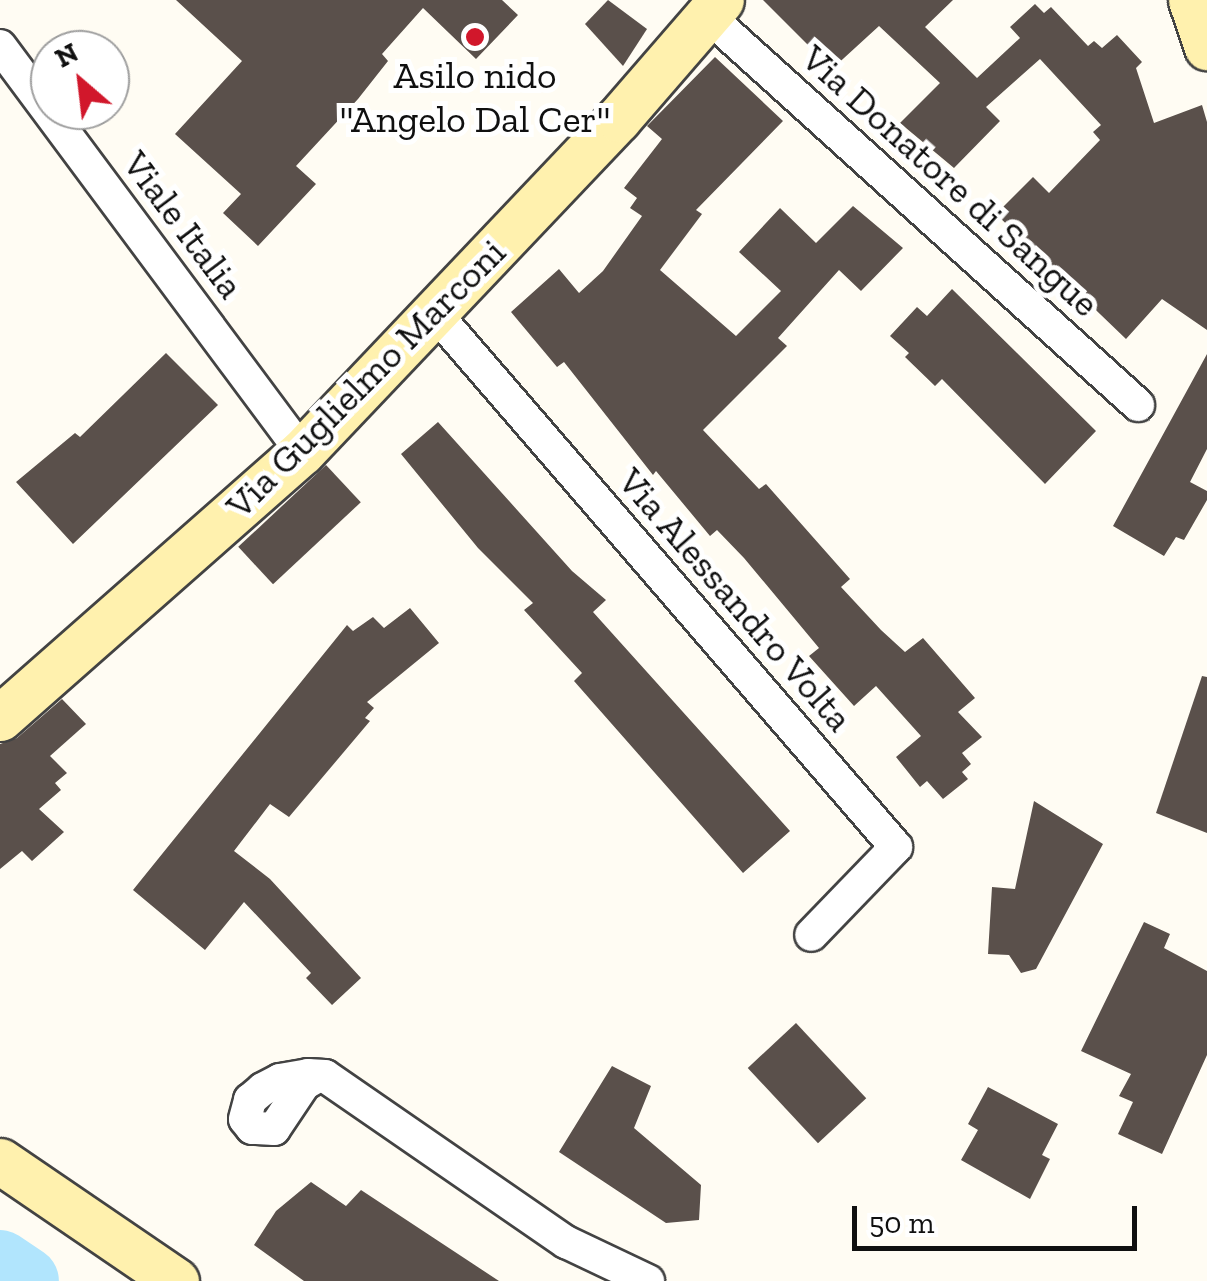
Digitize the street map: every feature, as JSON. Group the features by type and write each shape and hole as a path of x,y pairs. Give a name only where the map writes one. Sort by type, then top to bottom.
{"street":[{"path":"1191,0 1207,47"},
{"name":"Via Guglielmo Marconi","path":"0,718 302,452 715,8"},
{"name":"Via Donatore di Sangue","path":"715,8 1138,405"},
{"name":"Viale Italia","path":"0,46 302,452"},
{"name":"Via Alessandro Volta","path":"434,312 896,847 810,936"},
{"path":"318,1076 566,1242 648,1281"},
{"path":"0,1162 176,1281"}],"building":[{"path":"176,0 502,0 518,15 476,59 423,8 382,54 388,61 358,99 296,166 316,184 258,246 223,213 241,194 175,134 242,61"},
{"path":"608,0 647,29 623,66 585,24"},
{"path":"763,0 953,0 925,27 977,78 1020,38 1010,27 1035,4 1044,13 1051,7 1088,46 1094,41 1102,48 1117,35 1142,62 1136,68 1154,123 1202,105 1207,122 1207,330 1162,299 1126,339 996,214 1033,177 1049,193 1100,140 1093,132 1101,125 1040,59 986,107 1000,121 954,168 900,123 940,83 879,26 832,69"},
{"path":"715,57 783,121 696,210 702,214 660,270 736,336 781,291 739,252 780,208 816,243 853,206 903,248 861,291 839,270 778,338 787,346 703,430 759,489 766,484 850,579 841,587 881,630 905,652 923,638 975,698 958,712 982,737 962,753 971,764 962,772 968,779 943,799 927,781 920,787 896,757 921,736 876,686 854,706 809,656 819,648 744,558 717,530 710,536 656,471 653,475 564,362 557,367 511,312 559,269 579,293 603,271 642,216 630,208 637,198 624,188 662,139 647,126"},
{"path":"952,289 1096,431 1045,484 942,379 935,386 890,336 917,307 927,316"},
{"path":"166,353 218,405 73,544 16,482 75,433 80,437"},
{"path":"1207,354 1207,449 1190,482 1207,491 1207,500 1184,540 1176,537 1164,556 1113,526"},
{"path":"438,422 572,571 606,600 593,612 790,831 743,873 574,681 582,673 524,610 533,603 478,548 401,454"},
{"path":"326,465 361,502 273,584 238,547"},
{"path":"410,608 439,643 367,702 374,708 365,718 370,721 289,817 270,804 234,851 270,879 361,978 332,1005 306,978 311,973 244,902 205,950 133,890 347,625 353,631 373,617 384,628"},
{"path":"1202,676 1207,677 1207,833 1156,813"},
{"path":"62,699 86,724 50,756 67,773 55,783 61,790 39,809 64,832 32,861 22,851 0,869 0,744 17,738"},
{"path":"1034,801 1103,844 1036,969 1021,973 1009,955 988,954 992,887 1015,889"},
{"path":"1144,922 1170,934 1164,948 1207,971 1207,1055 1162,1154 1118,1134 1133,1102 1119,1096 1131,1074 1081,1051"},
{"path":"796,1023 866,1098 818,1143 748,1068"},
{"path":"612,1066 651,1086 634,1128 701,1185 699,1220 666,1223 559,1152"},
{"path":"988,1087 1058,1124 1042,1155 1050,1159 1030,1199 961,1160 978,1130 968,1124"},
{"path":"311,1182 346,1206 361,1190 499,1281 304,1281 254,1245 276,1211"}],"waterway":[{"path":"0,1264 25,1281"}],"place":[{"name":"Asilo nido \"Angelo Dal Cer\"","path":"475,37"}]}
